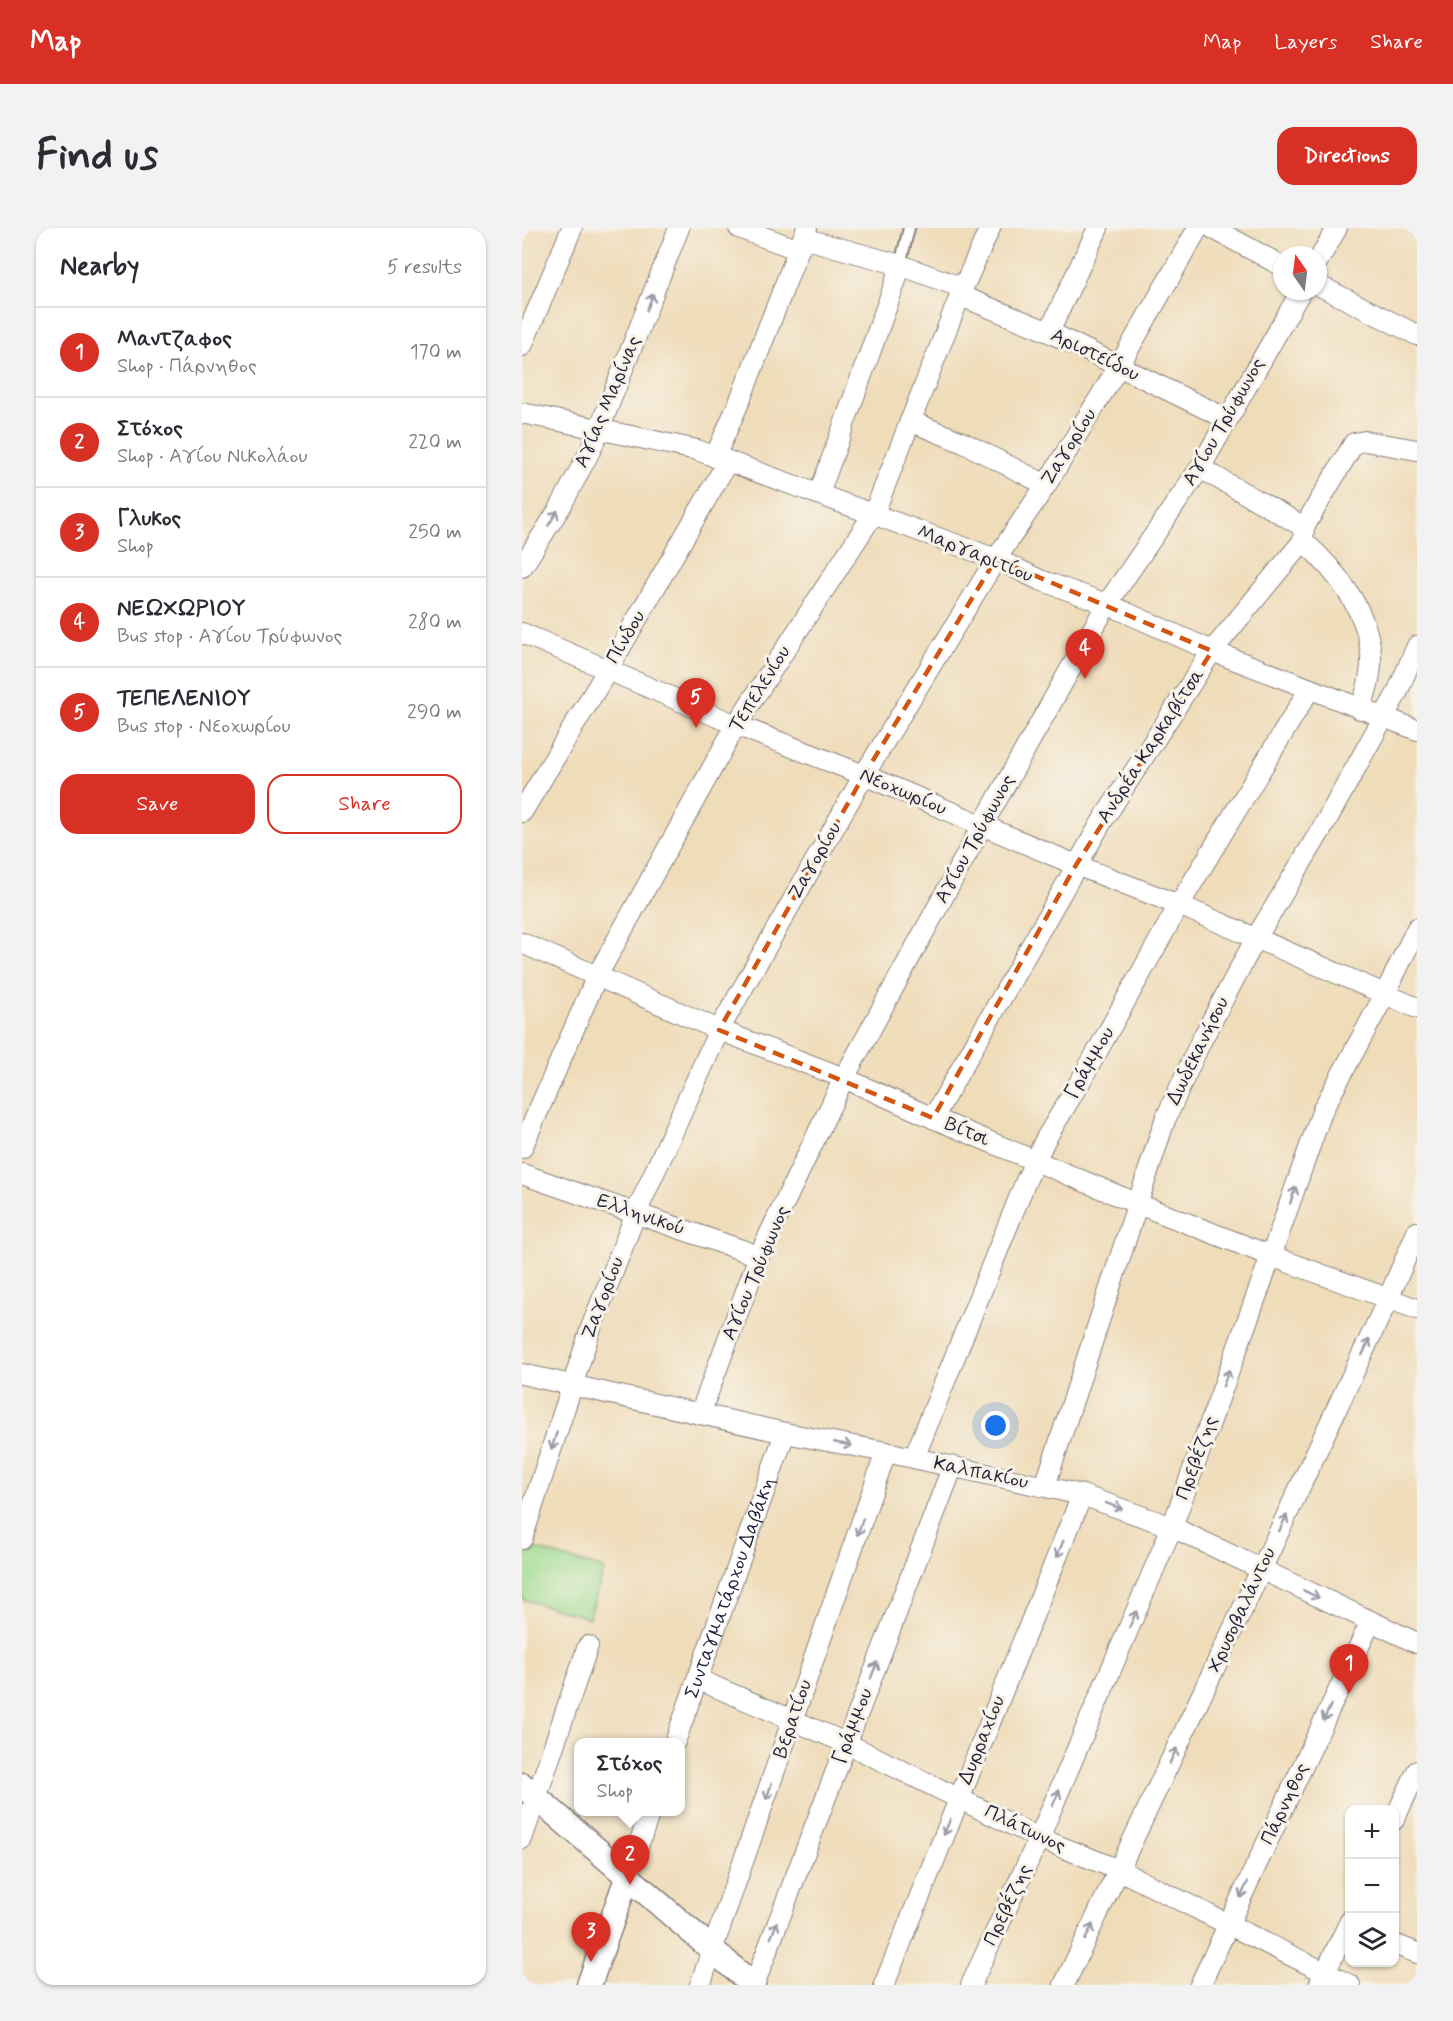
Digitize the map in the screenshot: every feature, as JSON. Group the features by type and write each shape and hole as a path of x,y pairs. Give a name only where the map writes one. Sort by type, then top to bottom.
{"street":[{"path":"522,346 572,228"},
{"name":"Αγίας Μαρίνας","path":"522,567 561,506 600,430 679,228"},
{"name":"Αριστείδου","path":"739,228 803,239 900,265 1049,332 1227,419"},
{"name":"Τεπελενίου","path":"522,1148 597,976 736,725 874,513 962,292 990,228"},
{"path":"1049,332 1098,228"},
{"name":"Ζαγορίου","path":"522,1539 591,1328 636,1213 719,1030 864,774 996,559 1046,484 1119,366 1198,228"},
{"path":"1212,228 1273,261"},
{"path":"1327,246 1337,228"},
{"name":"Πίνδου","path":"522,812 607,671 722,459 740,400 803,239"},
{"path":"819,494 896,283 900,265"},
{"path":"1327,289 1415,328"},
{"name":"Αγίου Τρύφωνος","path":"700,1414 759,1256 844,1078 1107,604 1200,468 1296,300"},
{"name":"Μαργαριτίου","path":"522,413 673,444 722,459 996,559 1040,580 1107,604 1212,651 1417,730"},
{"path":"910,422 964,443 1046,484"},
{"name":"Ανδρέα Καρκαβίτσα","path":"933,1118 1076,865 1212,651 1304,534 1354,443 1365,441 1417,450"},
{"path":"1200,468 1304,534 1343,587 1362,618 1371,656 1367,692 1360,709"},
{"name":"Νεοχωρίου","path":"522,633 736,725 864,774 982,826 1179,905 1417,1008"},
{"name":"Δωδεκανήσου","path":"1045,1486 1165,1120 1181,1084 1256,939 1324,825 1397,693 1417,646"},
{"name":"Γράμμου","path":"914,1458 1035,1161 1179,905 1309,690"},
{"name":"Πρεβέζης","path":"971,1985 1039,1838 1172,1527 1323,1109 1385,994 1417,928"},
{"name":"Βίτσι","path":"522,943 719,1030 844,1078 1138,1204 1271,1256 1417,1309"},
{"name":"Ελληνικού","path":"522,1174 759,1256"},
{"name":"Χρυσοβαλάντου","path":"1064,1985 1262,1570 1417,1232"},
{"name":"Καλπακίου","path":"522,1374 785,1433 886,1452 1082,1495 1172,1527 1370,1623 1417,1643"},
{"name":"Συνταγματάρχου Δαβάκη","path":"677,1738 785,1433"},
{"name":"Βερατίου","path":"700,1985 886,1452"},
{"name":"Γράμμου","path":"753,1985 952,1468"},
{"name":"Δυρραχίου","path":"884,1985 1082,1495"},
{"name":"Πάρνηθος","path":"1200,1985 1370,1623"},
{"path":"522,1839 529,1791 588,1646"},
{"name":"Πλάτωνος","path":"697,1679 846,1743 1039,1838 1119,1870 1228,1924 1322,1978 1350,1985"},
{"path":"1399,1811 1417,1771"},
{"path":"529,1791 753,1985"},
{"path":"589,1985 649,1816"},
{"path":"1322,1978 1345,1931"},
{"path":"1399,1946 1417,1953"}],"lane":[{"path":"900,265 909,228"}],"highlighted area":[{"path":"996,559 1212,651 1076,865 933,1118 719,1030 864,775"}],"green space":[{"path":"528,1547 604,1569 589,1618 522,1599 522,1568"}],"place":[{"name":"ΝΕΩΧΩΡΙΟΥ","path":"1085,679"},
{"name":"ΤΕΠΕΛΕΝΙΟΥ","path":"696,728"},
{"name":"Μαντζαφος","path":"1349,1694"},
{"name":"Στόχος","path":"630,1885"},
{"name":"Γλυκος","path":"591,1962"}]}
